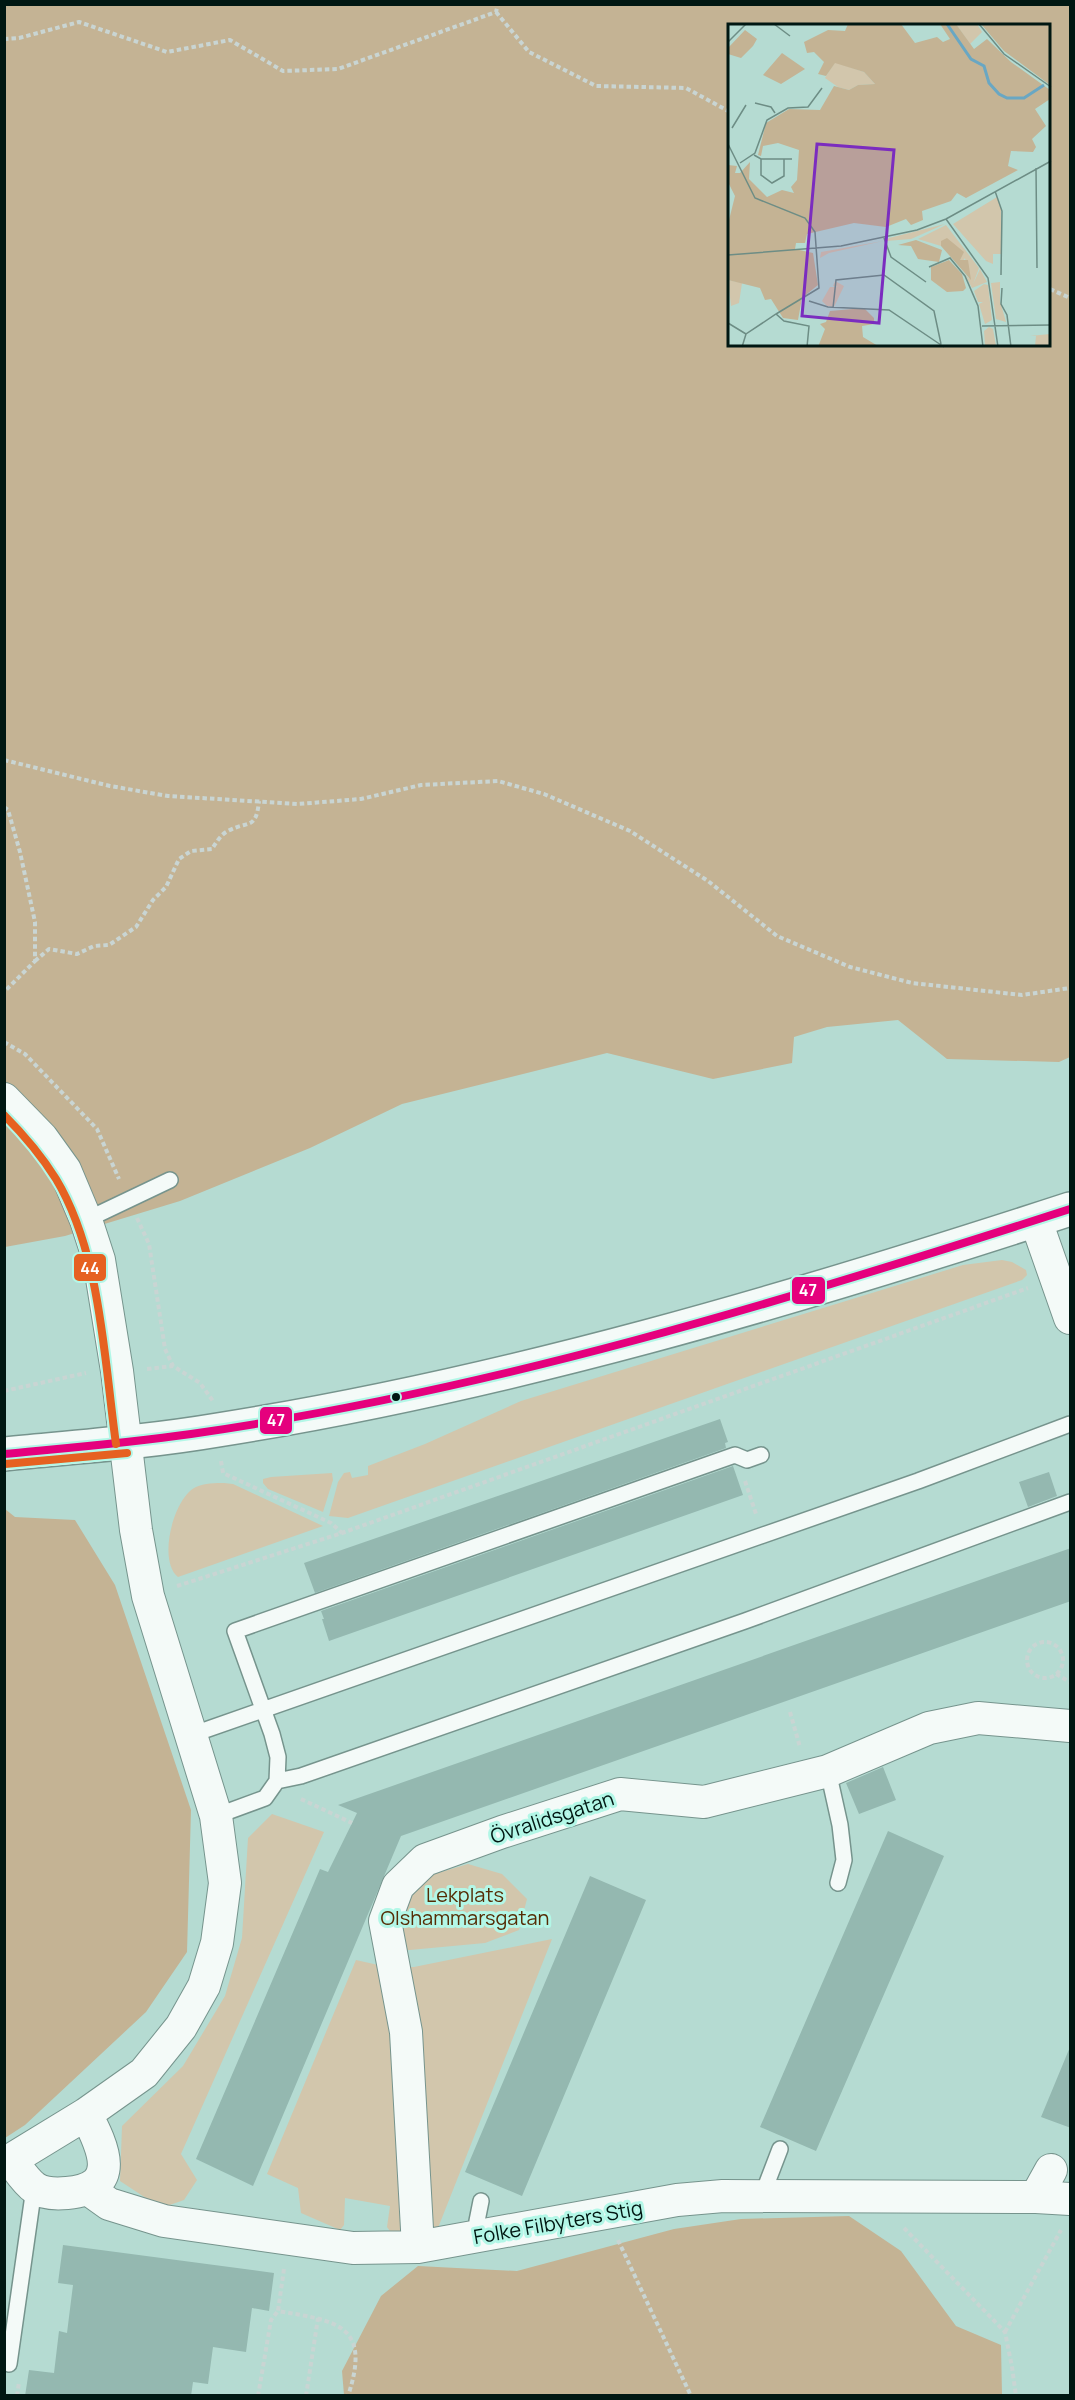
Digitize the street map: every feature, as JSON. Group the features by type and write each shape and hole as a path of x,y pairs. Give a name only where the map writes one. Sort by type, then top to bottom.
{"street":[{"path":"4,1099 25,1118 58,1160 72,1184 86,1220 105,1284 136,1530 148,1596 216,1816 225,1883 217,1943 204,1986 181,2027 144,2073 86,2114 8,2162 34,2188 44,2193 88,2189 98,2181 105,2159 102,2145 86,2114"},
{"path":"4,1454 126,1443 217,1431 396,1398 517,1370 739,1311 903,1263 1071,1209"},
{"path":"1036,1221 1071,1318"},
{"name":"Övralidsgatan","path":"418,2247 406,2032 385,1921 398,1886 425,1860 502,1832 621,1794 704,1802 828,1771 929,1728 978,1718 1071,1726"},
{"path":"1036,2197 1051,2170"},
{"name":"Folke Filbyters Stig","path":"88,2189 109,2204 164,2221 353,2248 418,2247 676,2200 723,2196 1036,2197 1068,2211"}],"lane":[{"path":"86,1220 170,1180"},
{"path":"191,1736 918,1481 1071,1424"},
{"path":"216,1816 265,1798 277,1781 278,1757 235,1631 735,1455 747,1460 760,1455"},
{"path":"277,1781 301,1776 745,1621 1071,1502"},
{"path":"828,1771 840,1825 844,1860 838,1883"},
{"path":"762,2196 780,2149"},
{"path":"9,2364 34,2188"},
{"path":"480,2236 477,2221 481,2200"}],"path":[{"path":"496,12 498,4"},
{"path":"4,39 19,38 80,22 167,52 231,40 283,71 338,69 496,12"},
{"path":"496,12 529,52 596,86 686,88 728,111"},
{"path":"1051,289 1071,298"},
{"path":"4,760 122,788 168,796 298,804 361,799 421,785 498,781 544,794 630,831 708,881 777,936 850,967 912,983 1022,995 1071,988"},
{"path":"4,992 49,949 77,954 94,946 109,945 136,927 153,900 166,887 179,860 191,851 212,849 226,831 250,823 257,816 259,801"},
{"path":"4,807 8,810 20,852 35,922 35,961"},
{"path":"148,1596 342,1533 1057,1278"},
{"path":"746,1481 751,1498"},
{"path":"1056,1674 1062,1663 1060,1651 1055,1645 1047,1642 1035,1645 1027,1659 1031,1670 1037,1676 1045,1678 1056,1674 1071,1682"},
{"path":"277,1781 301,1799 352,1823"},
{"path":"889,2197 889,2211 1005,2332 1016,2396"},
{"path":"1005,2332 1068,2211"},
{"path":"605,2212 691,2396"},
{"path":"258,2396 271,2320 278,2311 289,2240"},
{"path":"278,2311 318,2318 340,2326 349,2335 356,2353 349,2395"},
{"path":"306,2396 318,2318"}],"green space":[{"path":"1002,1260 1012,1262 1026,1270 1027,1275 1022,1280 348,1518 329,1516 338,1482 344,1473 350,1472 352,1478 368,1475 368,1466 425,1444 521,1401 963,1265"},
{"path":"332,1473 333,1480 323,1512 268,1489 263,1483 263,1479 271,1477"},
{"path":"233,1484 323,1526 178,1577 172,1569 169,1557 171,1529 175,1515 188,1493 196,1487"},
{"path":"272,1814 324,1832 181,2154 197,2180 184,2200 161,2208 120,2181 122,2126 183,2066 225,1996 242,1938 248,1838"},
{"name":"Lekplats Olshammarsgatan","path":"468,1864 502,1874 527,1899 519,1930 485,1943 399,1951 391,1918 421,1878"},
{"path":"552,1939 436,2233 395,2238 387,2227 390,2206 345,2198 344,2225 340,2230 301,2213 298,2188 267,2174 356,1960 387,1967 414,1967"}],"shaded area":[{"path":"5,5 1070,5 1070,1057 1059,1062 947,1059 898,1020 827,1027 794,1037 792,1063 713,1079 607,1053 402,1104 310,1148 180,1201 65,1236 5,1247"},
{"path":"5,1509 15,1517 75,1520 115,1585 191,1810 187,1952 146,2012 25,2125 5,2138"},
{"path":"849,2216 901,2251 956,2326 1001,2345 1002,2395 344,2395 342,2371 381,2296 418,2266 517,2271 674,2229 741,2219"}],"building":[{"path":"720,1419 728,1442 725,1443 726,1448 315,1593 304,1563"},
{"path":"733,1466 743,1495 329,1641 321,1611"},
{"path":"1049,1472 1057,1496 1028,1507 1019,1482"},
{"path":"1071,1548 1071,1601 401,1836 253,2186 196,2159 320,1869 328,1872 357,1813 338,1805"},
{"path":"883,1767 896,1800 859,1814 846,1783"},
{"path":"888,1831 944,1856 816,2151 760,2127"},
{"path":"590,1876 646,1900 522,2196 465,2172"},
{"path":"1071,2047 1071,2128 1041,2117"},
{"path":"63,2245 274,2273 269,2311 252,2308 246,2352 213,2347 208,2384 193,2382 191,2396 25,2396 29,2370 54,2373 59,2331 67,2333 73,2285 58,2283"}],"transit line":[{"name":"44","path":"4,1115 32,1146 56,1179 71,1208 83,1240 92,1273 104,1343 116,1444"},
{"name":"47","path":"4,1454 191,1434 303,1416 414,1394 525,1368 744,1310 1070,1209"},
{"name":"44","path":"5,1464 127,1453"}]}
